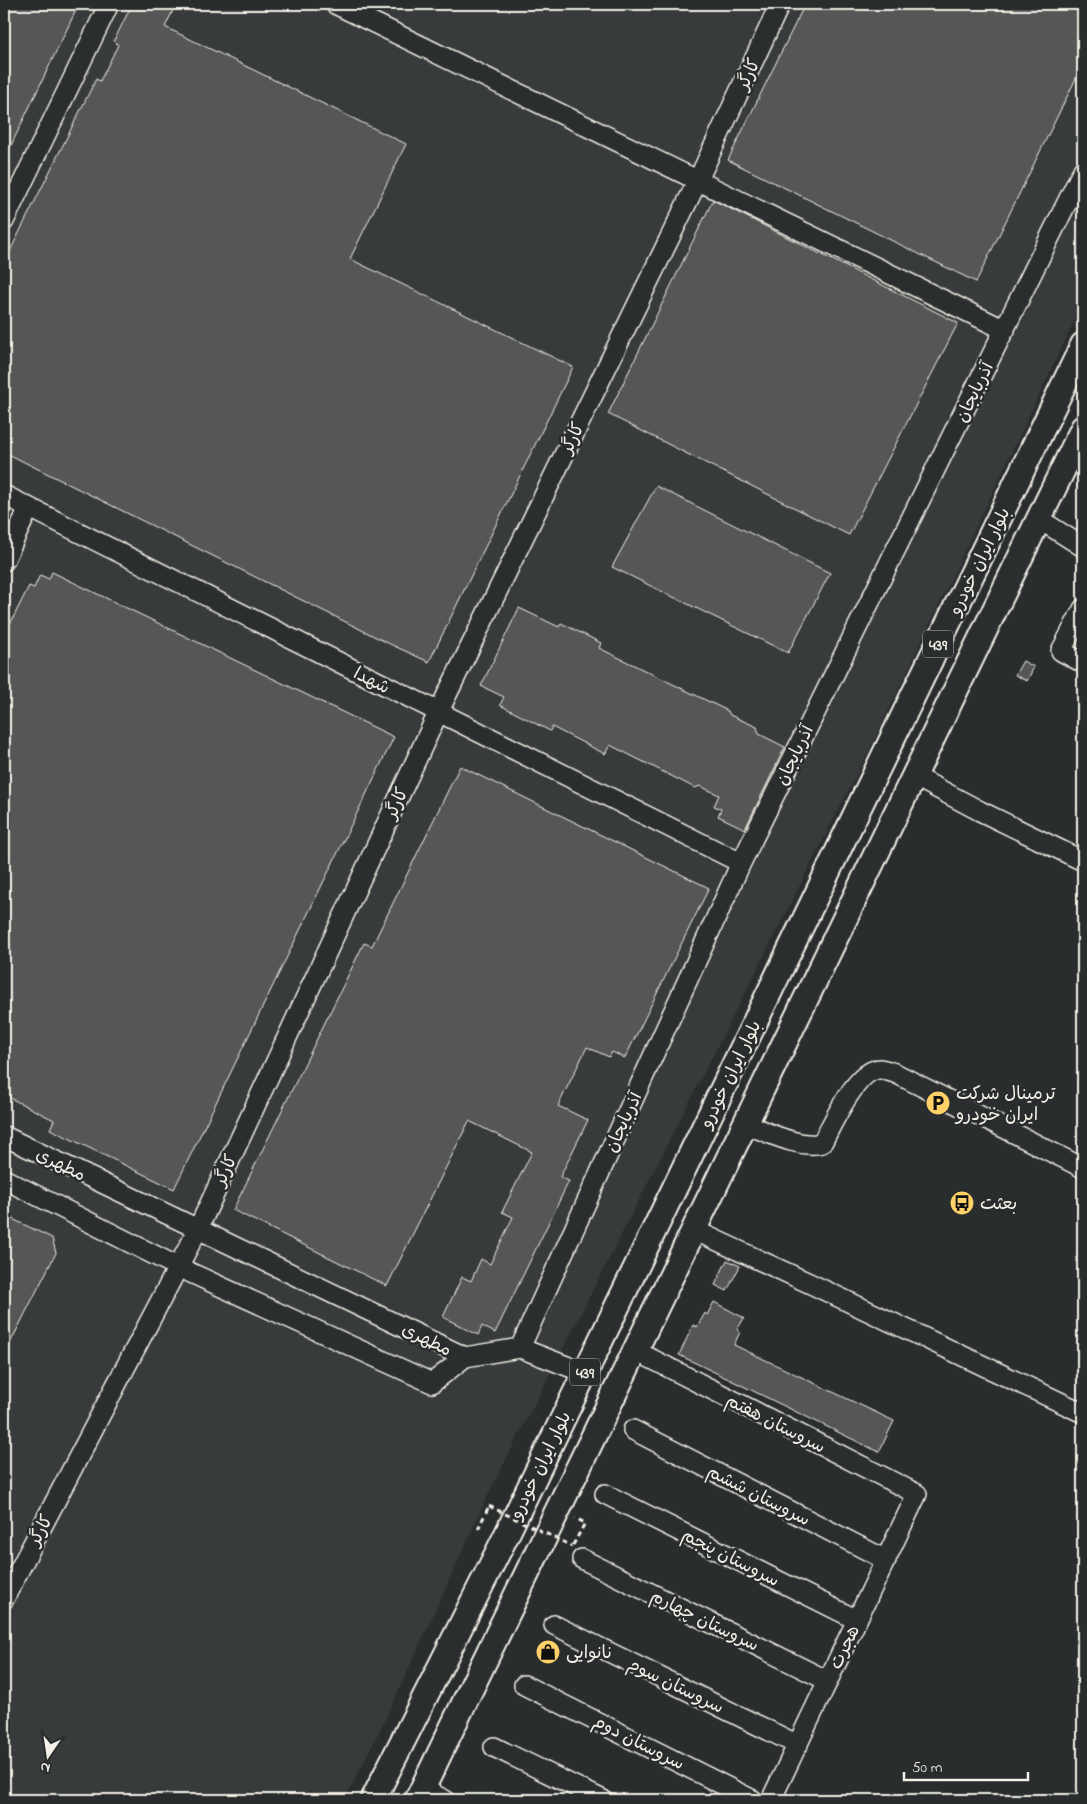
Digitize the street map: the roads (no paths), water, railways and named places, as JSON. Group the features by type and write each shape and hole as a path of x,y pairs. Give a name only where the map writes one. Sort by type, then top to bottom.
{"main road":[{"name":"بلوار ایران خودرو","path":"373,1800 504,1540 1083,345"},
{"name":"بلوار ایران خودرو","path":"420,1795 1083,428"},
{"path":"816,897 848,914"},
{"path":"793,943 825,960"}],"street":[{"path":"4,220 109,4"},
{"path":"335,4 1004,330"},
{"name":"کارگر","path":"4,1599 198,1229 438,713 698,180 780,4"},
{"name":"آذربایجان","path":"520,1348 742,863 1083,170"},
{"name":"شهدا","path":"4,495 742,863"},
{"path":"4,561 29,508"},
{"path":"1039,519 1083,547"},
{"path":"1083,609 1061,651 1083,663"},
{"path":"914,776 980,811 1083,861"},
{"path":"746,1124 791,1141 812,1146 822,1143 852,1088 867,1073 880,1068 895,1073 1083,1168"},
{"name":"مطهری","path":"4,1136 465,1358 432,1383 178,1267 4,1179"},
{"path":"694,1230 1083,1413"},
{"path":"465,1358 520,1348 585,1373"},
{"name":"سروستان هفتم","path":"636,1351 917,1494"},
{"name":"سروستان ششم","path":"633,1430 886,1560"},
{"name":"سروستان پنجم","path":"605,1494 857,1620"},
{"name":"هجرت","path":"771,1800 917,1494"},
{"name":"سروستان چهارم","path":"577,1553 828,1681"},
{"name":"سروستان سوم","path":"554,1625 798,1745"},
{"name":"سروستان دوم","path":"524,1685 753,1800"},
{"path":"494,1747 603,1800"},
{"path":"420,1795 445,1800"}],"place":[{"name":"ترمینال شرکت ایران خودرو","path":"938,1103"},
{"name":"بعثت","path":"962,1203"},
{"name":"نانوایی","path":"548,1652"}]}
